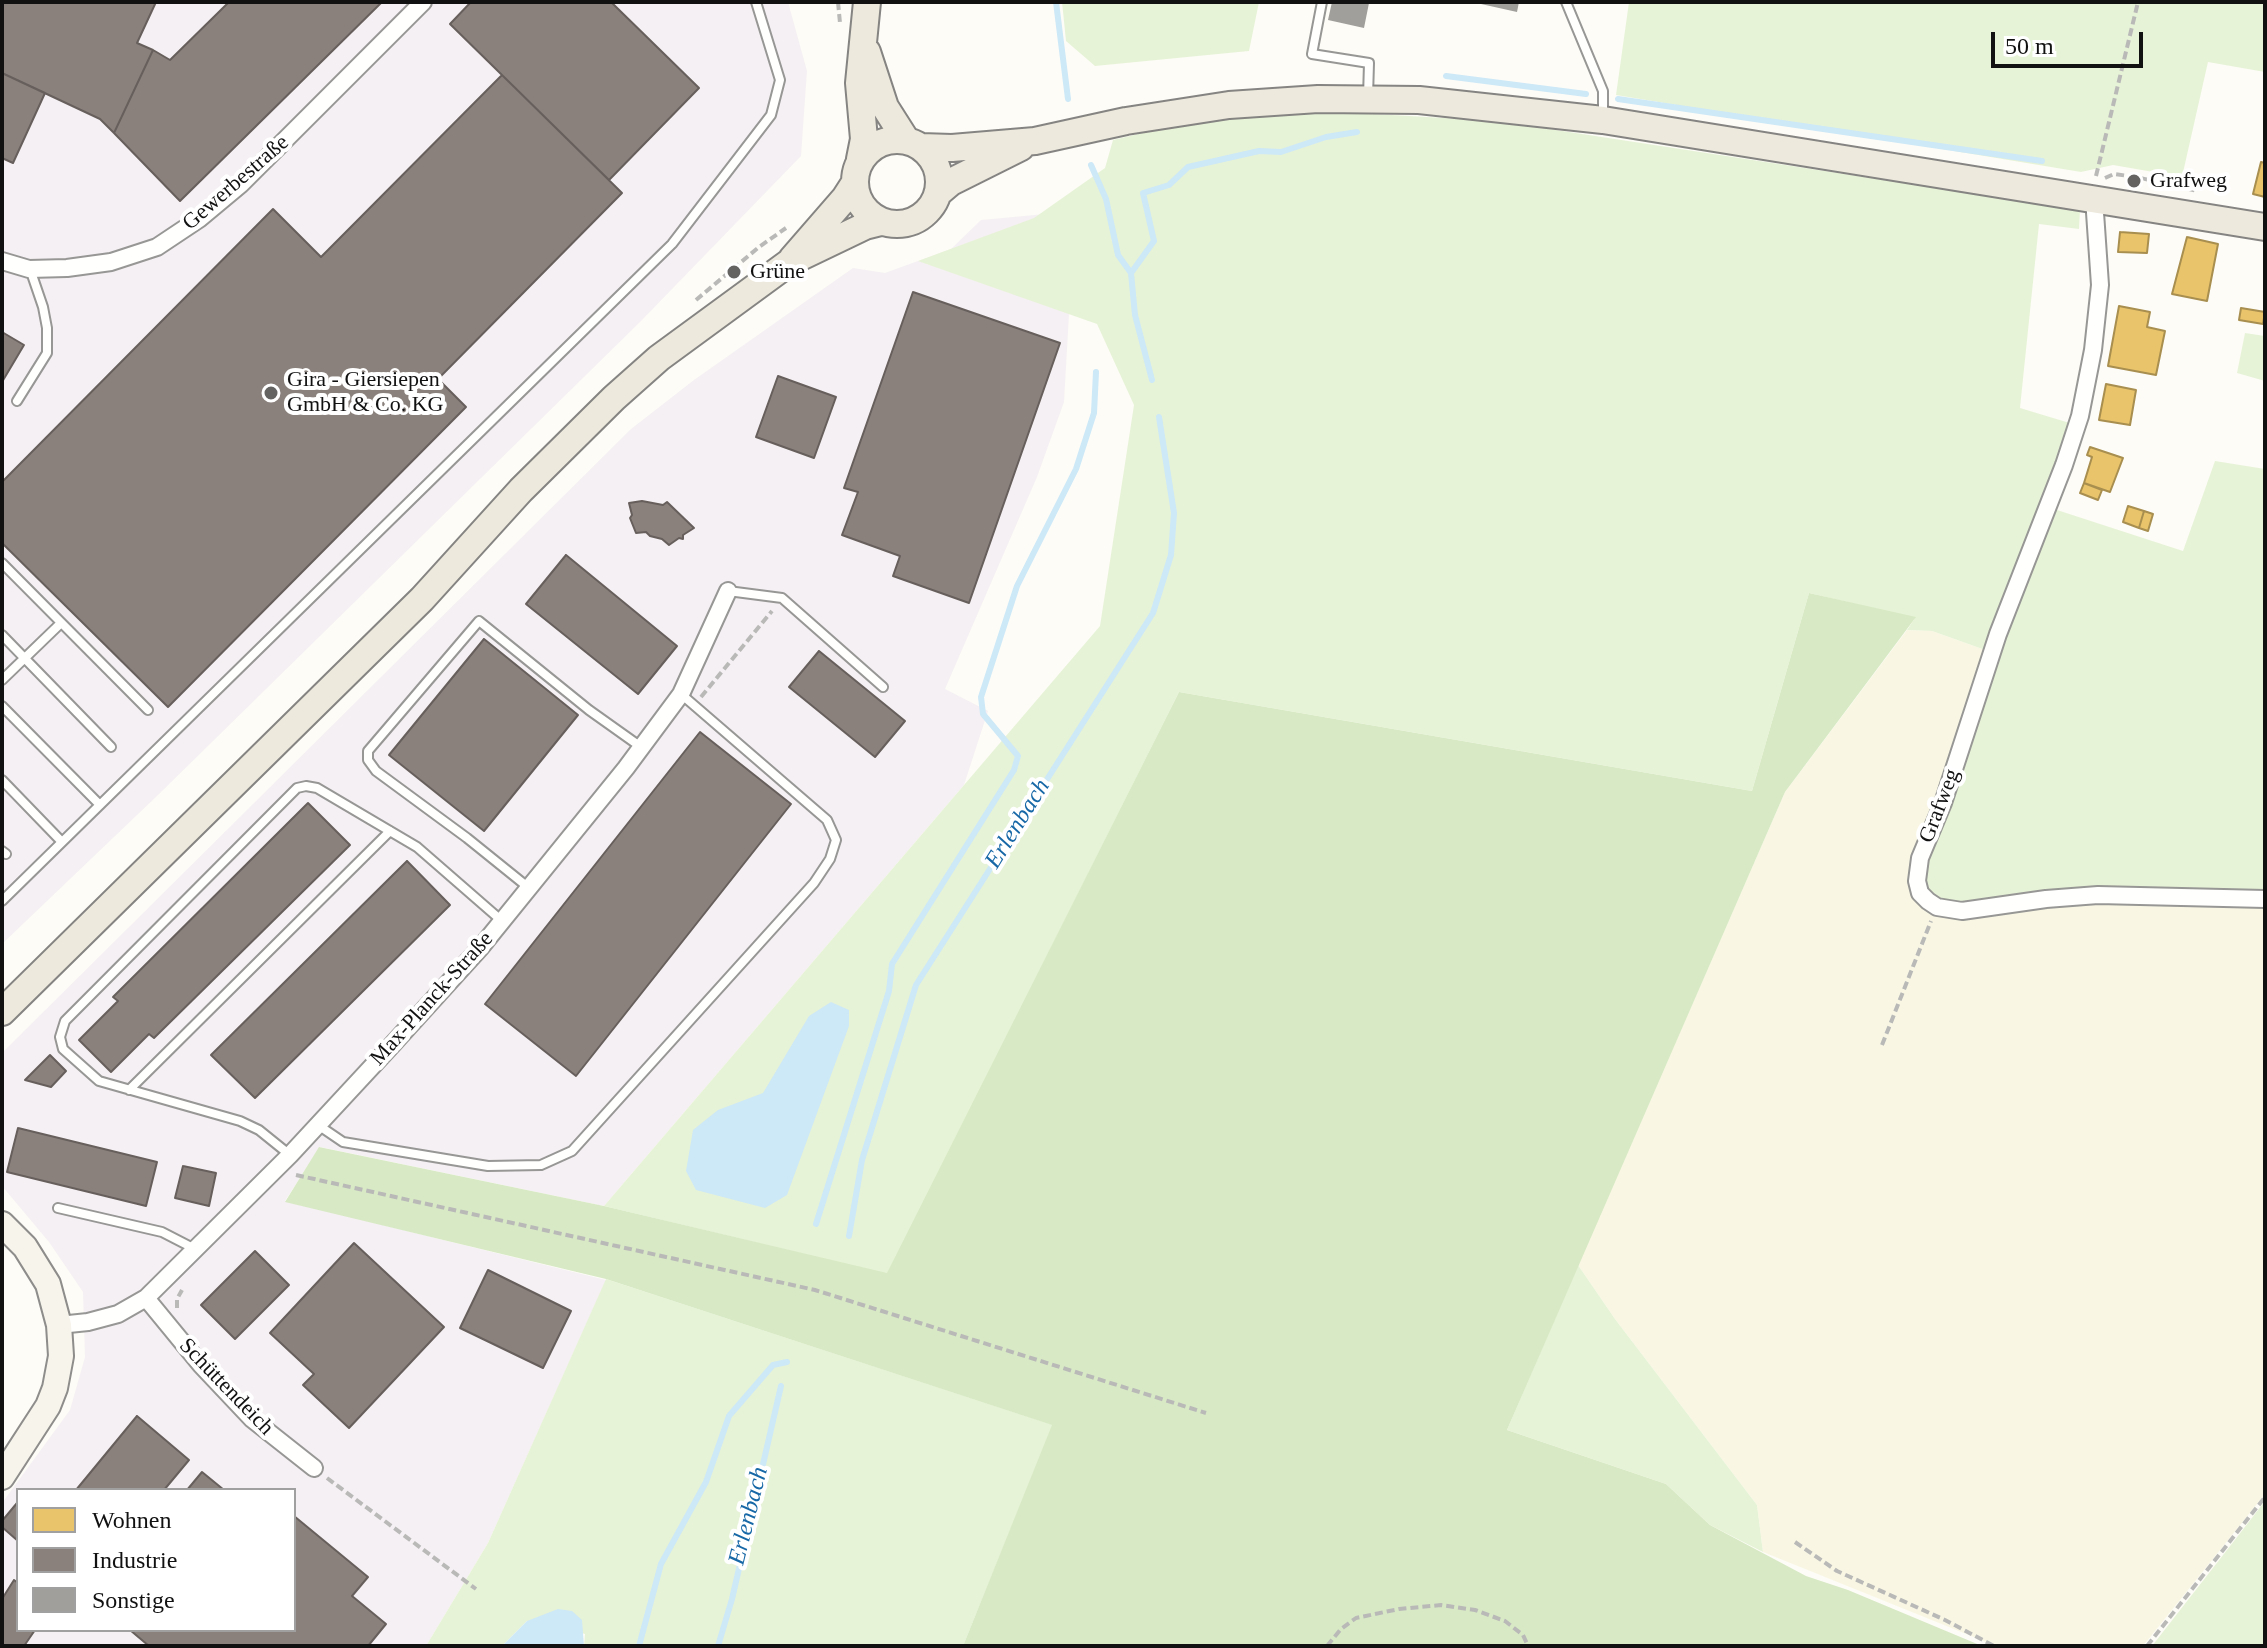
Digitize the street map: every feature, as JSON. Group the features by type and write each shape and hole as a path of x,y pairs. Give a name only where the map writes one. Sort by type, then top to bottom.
{"main road":[{"path":"790,262 845,198 857,172 864,139 859,83 867,2"},
{"path":"865,41 885,107 937,168 938,193"},
{"path":"881,222 862,207 857,172 880,143 893,140 952,148 1035,141 1203,108 1278,101 1368,98 1463,103 1603,120 2094,190 2265,227"},
{"path":"2,1012 422,599 521,490 591,420 659,358 790,262 865,226 881,222 901,225 911,222 928,211 938,193 951,182 1035,141"}],"street":[{"name":"Gewerbestraße","path":"2,261 29,269 67,268 111,262 157,247 241,184 423,2"},
{"name":"Grafweg","path":"1937,907 1920,893 1917,881 1920,858 1943,803 2006,611 2064,465 2083,401 2093,350 2100,285 2094,190"},
{"name":"Max-Planck-Straße","path":"59,1325 118,1314 146,1298 318,1125 502,921 641,747 681,694 728,591"},
{"path":"1937,907 1962,911 2098,895 2265,899"},
{"path":"2,1224 25,1247 42,1272 59,1325 61,1356 48,1406 2,1477"},
{"name":"Schüttendeich","path":"146,1298 201,1365 252,1419 314,1468"}],"lane":[{"path":"2,901 672,244 771,115 780,80 756,2"},
{"path":"1322,2 1312,54 1369,63 1368,98"},
{"path":"1566,2 1603,91 1603,120"},
{"path":"17,401 47,353 43,307 29,269"},
{"path":"2,563 148,710"},
{"path":"728,591 782,598 883,687"},
{"path":"529,888 376,771 368,760 368,751 479,621 589,710 641,747"},
{"path":"2,680 61,623"},
{"path":"2,635 111,747"},
{"path":"318,1125 343,1142 488,1166 541,1165 572,1151 814,883 830,859 836,840 827,820 681,694"},
{"path":"2,706 100,805"},
{"path":"2,780 62,842"},
{"path":"290,1155 259,1130 240,1121 99,1081 63,1049 60,1037 65,1021 297,788 317,788 417,847 502,921"},
{"path":"129,1090 390,831"},
{"path":"58,1208 162,1232 196,1249"}],"path":[{"path":"2094,190 2138,2"},
{"path":"1882,1045 1937,907"},
{"path":"321,1181 815,1290 1206,1413"},
{"path":"314,1468 476,1589"},
{"path":"2147,1646 2265,1497"},
{"path":"1795,1542 1837,1571 1994,1646"},
{"path":"1327,1646 1341,1629 1356,1618 1441,1605 1475,1610 1505,1621 1523,1635 1528,1646"}],"shaded area":[{"path":"2,2 788,2 807,71 801,156 641,321 2,944"},
{"path":"1067,212 1069,314 1064,402 1037,477 945,689 988,711 964,785 604,1206 320,1147 285,1201 606,1280 488,1543 426,1646 2,1646 2,1503 70,1410 85,1357 83,1292 49,1242 2,1186 2,1053 631,429 694,380 853,268 885,273 951,249 981,220"},
{"path":"1907,630 1932,631 1988,651 1916,899 2265,903 2265,1494 2143,1646 1996,1646 1763,1552 1757,1505 1615,1319 1578,1265 1785,792"}],"green space":[{"path":"1062,2 1259,2 1249,51 1095,66 1066,41"},
{"path":"1629,2 2265,2 2265,72 2208,62 2182,177 2113,165 2081,172 1616,95"},
{"path":"1339,112 1497,121 2080,210 2079,229 2039,224 2020,408 2073,424 1988,651 1932,631 1907,630 1915,618 1809,593 1752,791 1179,692 888,1274 604,1206 1100,626 1134,405 1097,324 918,261 1034,218 1105,168 1113,140 1184,123 1266,113"},
{"path":"2245,333 2265,336 2265,381 2237,373"},
{"path":"2215,461 2265,469 2265,891 1978,905 1938,900 1931,894 1926,880 1927,859 1988,681 2054,509 2183,551"},
{"path":"1809,593 1916,617 1785,792 1507,1430 1666,1484 1710,1525 1806,1576 1848,1590 1982,1646 963,1646 1052,1425 606,1279 285,1202 319,1147 604,1206 887,1273 1179,692 1752,791"},
{"path":"1578,1265 1615,1319 1757,1505 1763,1552 1710,1525 1666,1484 1507,1430"},
{"path":"606,1279 1053,1425 963,1646 584,1646 585,1634 527,1621 502,1646 426,1646 488,1543"},
{"path":"2265,1501 2265,1646 2152,1646 2234,1541"}],"water":[{"path":"831,1002 849,1010 849,1026 787,1195 765,1208 696,1190 686,1171 693,1130 718,1110 763,1093 809,1016"},
{"path":"558,1609 572,1611 582,1620 584,1646 502,1646 527,1621"}],"building: Wohnen":[{"path":"2261,162 2265,163 2265,197 2253,194"},
{"path":"2120,232 2149,234 2147,253 2118,252"},
{"path":"2187,237 2218,244 2207,301 2172,294"},
{"path":"2119,306 2150,312 2147,327 2165,331 2156,375 2108,366"},
{"path":"2241,308 2265,312 2263,324 2239,320"},
{"path":"2106,384 2136,390 2130,425 2099,420"},
{"path":"2090,447 2123,458 2110,492 2084,483 2092,457 2087,455"},
{"path":"2084,483 2102,490 2098,500 2080,493"},
{"path":"2128,506 2144,511 2139,528 2123,522"},
{"path":"2144,511 2153,514 2148,531 2139,528"}],"building: Industrie":[{"path":"2,2 156,2 137,43 153,50 114,133 100,119 2,73"},
{"path":"229,2 382,2 180,201 114,133 153,50 170,60"},
{"path":"471,2 611,2 699,88 609,180 450,24"},
{"path":"2,73 45,93 13,163 2,158"},
{"name":"Gira - Giersiepen GmbH & Co. KG","path":"502,75 622,193 438,379 466,407 168,707 2,543 2,482 273,209 321,257"},
{"path":"913,292 1060,343 969,603 893,576 900,556 842,535 858,492 844,488"},
{"path":"2,332 24,345 2,382"},
{"path":"778,376 836,397 814,458 756,437"},
{"path":"642,501 663,505 667,502 694,528 683,535 683,539 679,538 669,545 646,532 636,533 630,518 629,503"},
{"path":"566,555 677,646 638,694 526,604"},
{"path":"484,639 578,715 484,831 389,755"},
{"path":"819,651 905,721 875,757 789,687"},
{"path":"700,732 791,804 576,1076 485,1004"},
{"path":"308,803 350,845 154,1038 149,1034 111,1072 79,1040 118,1001 113,997"},
{"path":"407,861 450,905 255,1098 211,1055"},
{"path":"50,1055 66,1071 51,1087 25,1080"},
{"path":"18,1128 157,1162 146,1206 7,1172"},
{"path":"183,1166 216,1173 209,1206 175,1198"},
{"path":"354,1243 444,1327 349,1428 303,1385 314,1374 270,1333"},
{"path":"255,1251 289,1285 235,1339 201,1305"},
{"path":"488,1270 571,1311 543,1368 460,1328"},
{"path":"137,1416 189,1460 166,1488 78,1488"},
{"path":"202,1472 222,1488 189,1488"},
{"path":"16,1504 16,1539 2,1527 2,1521"},
{"path":"296,1518 368,1577 352,1596 386,1624 368,1646 149,1646 132,1632 296,1632"},
{"path":"14,1580 16,1632 34,1632 24,1646 2,1646 2,1599"}],"building: Sonstige":[{"path":"1332,2 1369,3 1364,28 1328,20"},
{"path":"1472,2 1519,2 1517,12"}],"waterway":[{"name":"Erlenbach","path":"1056,2 1068,99"},
{"path":"1446,76 1586,94"},
{"path":"1618,99 2042,161"},
{"path":"1131,273 1154,241 1143,193 1169,185 1188,167 1259,151 1281,152 1326,137 1357,132"},
{"name":"Erlenbach","path":"1091,165 1106,199 1118,255 1131,273 1135,315 1152,380"},
{"path":"816,1224 889,991 892,964 1014,770 1018,756 983,714 981,697 1017,586 1076,469 1094,413 1096,372"},
{"name":"Erlenbach","path":"849,1236 862,1160 916,985 1153,613 1171,555 1174,513 1159,417"},
{"path":"639,1646 661,1564 706,1482 729,1416 773,1365 787,1362"},
{"name":"Erlenbach","path":"718,1646 732,1599 781,1386"}],"place":[{"name":"Grafweg","path":"2134,181"},
{"name":"Grüne","path":"734,272"},
{"name":"Gira - Giersiepen GmbH & Co. KG","path":"271,393"}]}
